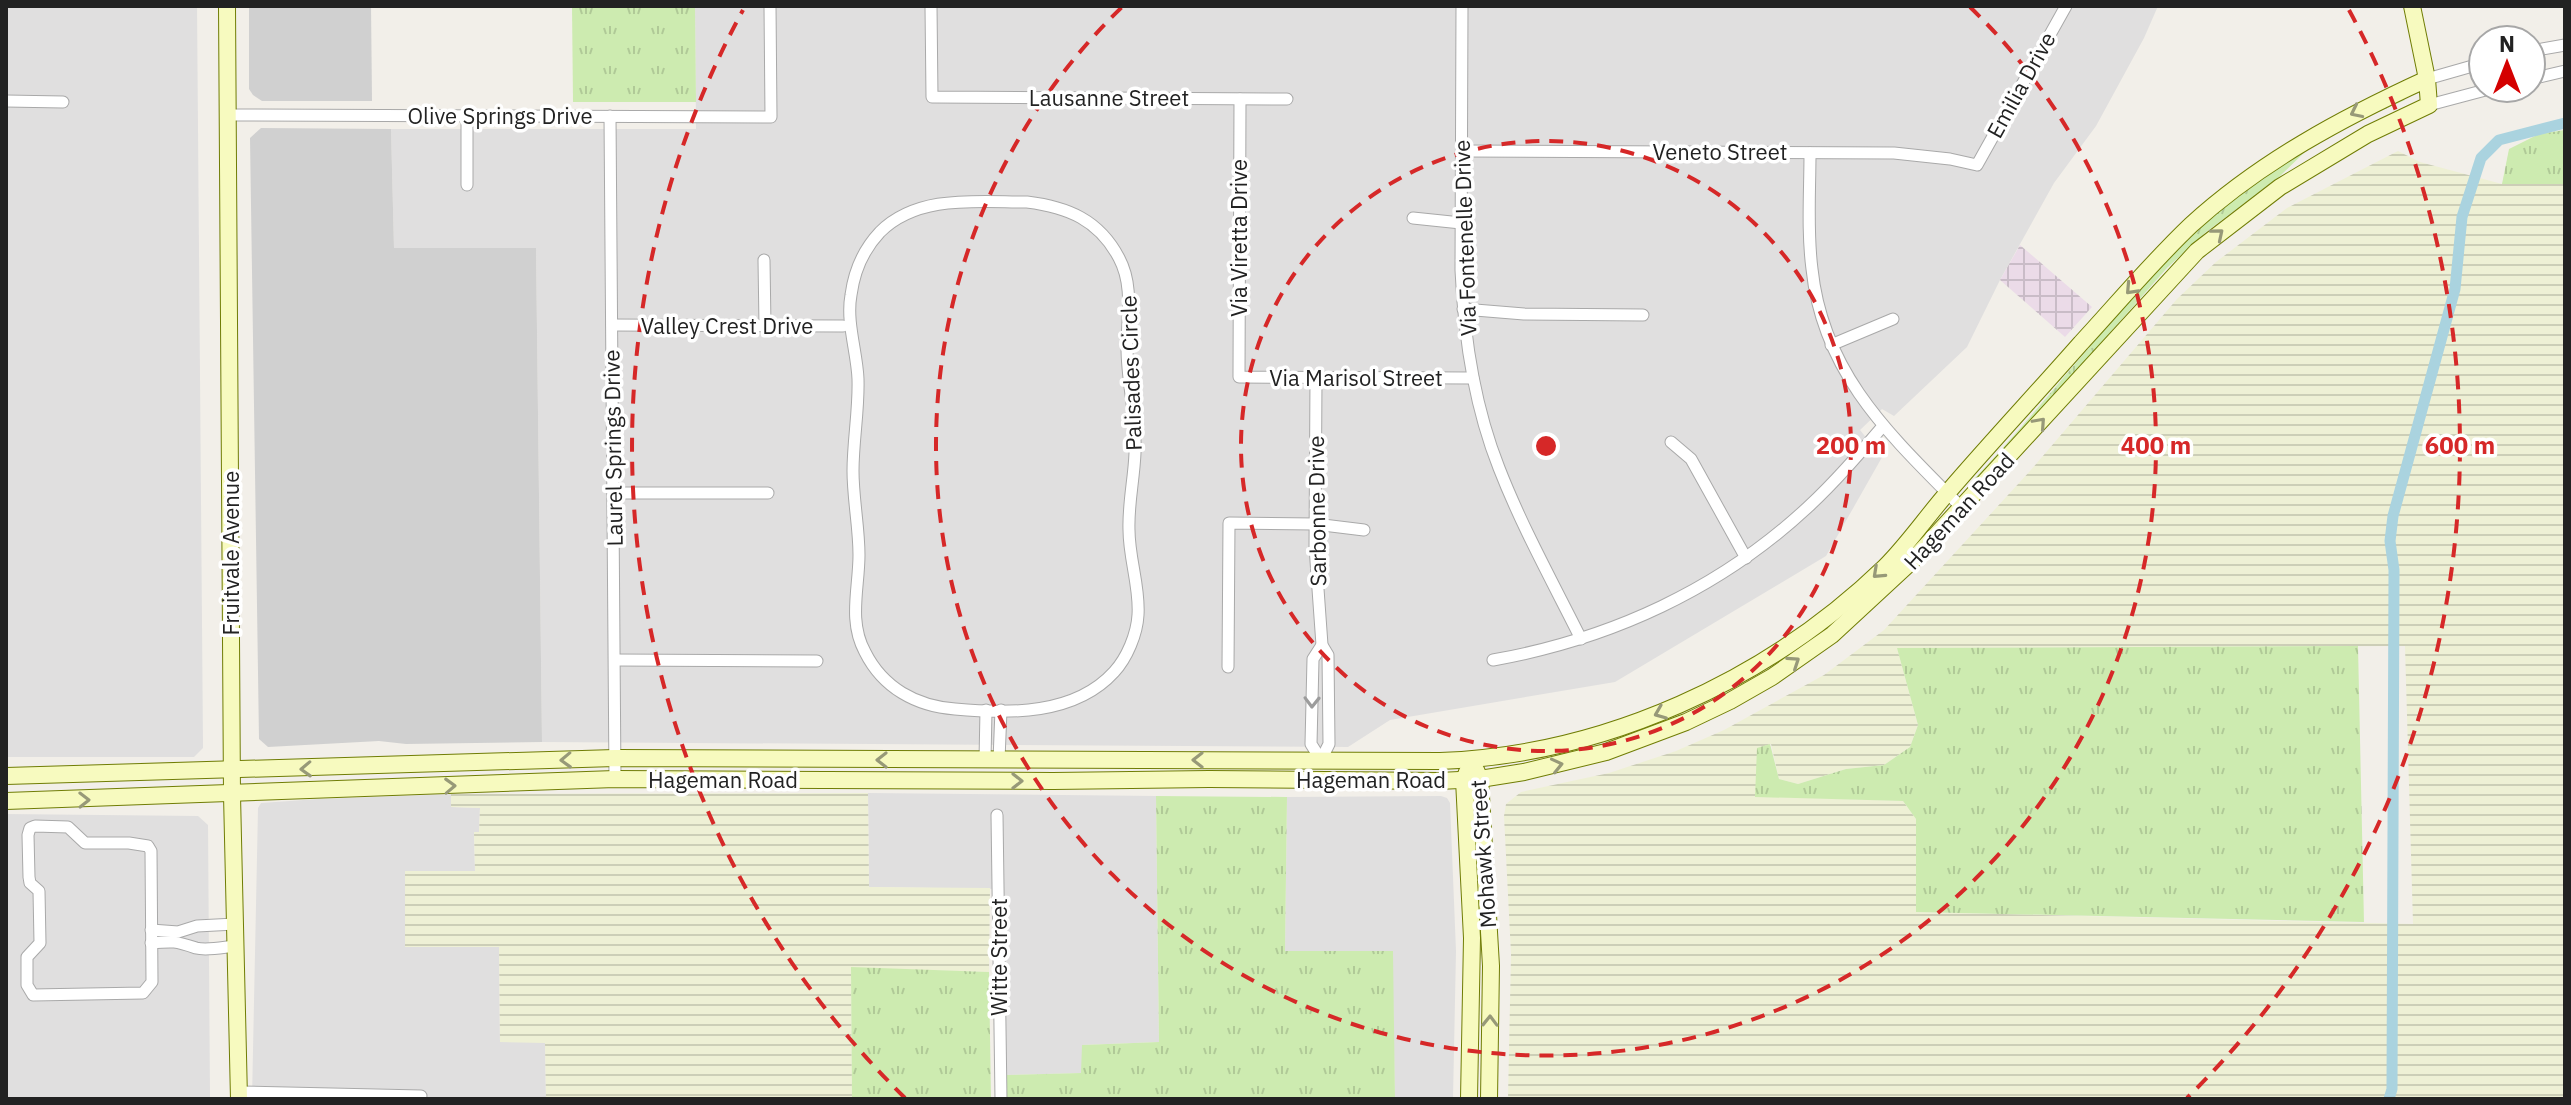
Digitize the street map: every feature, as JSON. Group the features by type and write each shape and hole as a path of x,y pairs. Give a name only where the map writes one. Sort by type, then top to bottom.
{"main road":[{"name":"Fruitvale Avenue","path":"227,6 232,795 239,1096"},
{"path":"2412,6 2427,79 2429,105"},
{"name":"Hageman Road","path":"6,776 615,758 1401,762 1472,760 1607,732 1683,703 1762,661 1829,616 1908,542 1947,493 2189,227 2229,192 2349,115 2427,79"},
{"name":"Hageman Road","path":"6,801 615,779 1472,780 1547,767 1606,752 1686,722 1730,701 1782,670 1841,627 1887,587 1962,508 2197,251 2280,187 2368,134 2429,105"},
{"path":"890,780 907,770 979,770 992,760"},
{"path":"1209,779 1243,771 1312,770 1321,760"},
{"name":"Mohawk Street","path":"1469,1099 1472,760"},
{"path":"381,788 420,771 476,770 488,764"},
{"path":"6,785 36,786 71,776"},
{"name":"Mohawk Street","path":"1472,780 1491,966 1489,1099"}],"street":[{"name":"Olive Springs Drive","path":"228,115 771,117 770,6"},
{"name":"Lausanne Street","path":"931,6 932,97 1287,99"},
{"name":"Via Fontenelle Drive","path":"1462,6 1463,309 1473,378 1498,467 1581,639"},
{"name":"Emilia Drive","path":"1977,165 2066,6"},
{"name":"Hageman Road","path":"2427,79 2467,68"},
{"name":"Hageman Road","path":"2429,105 2467,95"},
{"name":"Via Viretta Drive","path":"1239,377 1240,99"},
{"path":"6,101 63,102"},
{"path":"467,116 467,185"},
{"name":"Laurel Springs Drive","path":"610,116 615,779"},
{"name":"Veneto Street","path":"1462,151 1922,155 1977,165"},
{"path":"1810,153 1812,270 1822,321 1831,345 1853,387 1883,426 1962,508"},
{"name":"Palisades Circle","path":"1027,202 1056,205 1082,217 1104,236 1120,260 1129,287 1128,375 1135,454 1129,532 1138,615 1131,644 1117,670 1095,690 1068,703 986,710 928,706 901,694 879,675 863,650 855,622 859,533 853,456 858,380 850,301 854,276 864,252 880,232 901,217 924,207 950,203 1027,202"},
{"path":"1413,218 1461,223"},
{"path":"764,260 765,326"},
{"path":"1463,309 1524,314 1643,315"},
{"path":"1831,345 1893,319"},
{"name":"Valley Crest Drive","path":"612,325 843,326"},
{"name":"Via Marisol Street","path":"1239,377 1473,378"},
{"name":"Sarbonne Drive","path":"1316,378 1315,524 1322,645 1313,659 1311,744 1321,760"},
{"path":"1493,660 1581,639 1658,609 1712,580 1746,558 1810,505 1883,426"},
{"path":"1671,442 1691,459 1746,558"},
{"path":"614,493 768,493"},
{"path":"1228,667 1229,523 1315,524 1364,530"},
{"path":"615,660 817,661"},
{"path":"986,710 992,760"},
{"path":"992,760 1001,710"},
{"path":"986,729 1000,729"},
{"name":"Witte Street","path":"997,815 1001,1099"},
{"path":"68,827 85,843 148,846 151,851 151,943 152,982 143,993 33,995 27,985 26,963 27,957 40,943 40,897 29,877 30,828 68,827"},
{"path":"151,930 178,932 197,926 235,924"},
{"path":"188,929 188,943"},
{"path":"151,943 188,943 196,948 236,946"},
{"path":"239,1096 421,1096"}],"shaded area":[{"path":"6,6 197,6 203,748 194,757 6,757"},
{"path":"249,6 371,6 372,101 262,101 253,95 249,89"},
{"path":"695,6 2158,6 2096,126 2054,183 1967,347 1894,416 1882,409 1860,430 1877,451 1885,452 1826,556 1615,682 1390,720 1348,747 542,742 536,248 394,248 391,129 696,129"},
{"path":"261,128 391,129 394,248 536,248 542,742 406,744 379,741 268,747 259,739 250,138"},
{"path":"2020,245 2092,307 2065,337 2000,280"},
{"path":"868,793 1156,796 1159,1042 1082,1045 1082,1073 1005,1075 1004,889 869,887"},
{"path":"451,794 452,807 480,808 479,832 474,833 475,871 406,947 499,947 500,1042 545,1042 546,1099 252,1099 258,808 261,803"},
{"path":"1441,796 1450,803 1456,951 1453,1099 1395,1099 1392,951 1285,951 1287,797"},
{"path":"6,814 198,816 208,825 210,1099 6,1099"}],"green space":[{"path":"572,6 695,6 696,102 573,102"},
{"path":"2403,99 2311,146 2279,177 2206,232 2167,268 1990,469 1975,478 2135,295 2203,225 2278,165 2319,141 2361,119"},
{"path":"2565,130 2565,184 2502,184 2509,149 2539,134"},
{"path":"2398,151 2420,162 2502,184 2565,184 2565,1099 1508,1099 1511,954 1506,804 1521,792 1609,773 1676,751 1724,730 1824,675 1884,630 2030,471 2177,299 2216,262 2287,208","holes":["2405,646 2413,924 1917,912 1916,819 1903,801 1756,796 1758,748 1771,744 1779,779 1798,784 1846,769 1884,765 1910,747 1918,725 1897,648"]},
{"path":"2358,646 2364,922 1916,912 1916,819 1903,801 1755,797 1757,748 1770,744 1779,779 1798,784 1846,769 1884,765 1910,747 1918,725 1897,648"},
{"path":"868,793 869,887 990,888 989,972 851,968 852,1099 546,1099 545,1043 500,1042 499,947 405,947 405,871 475,871 474,832 479,832 480,808 451,807 451,794"},
{"path":"1156,796 1287,797 1285,951 1393,951 1395,1099 1005,1099 1005,1075 1081,1073 1082,1045 1159,1042"},
{"path":"851,967 989,972 991,1099 852,1099"}],"waterway":[{"path":"2389,1099 2392,1089 2394,570 2390,541 2393,516 2455,289 2462,217 2481,158 2499,140 2565,123"}]}
